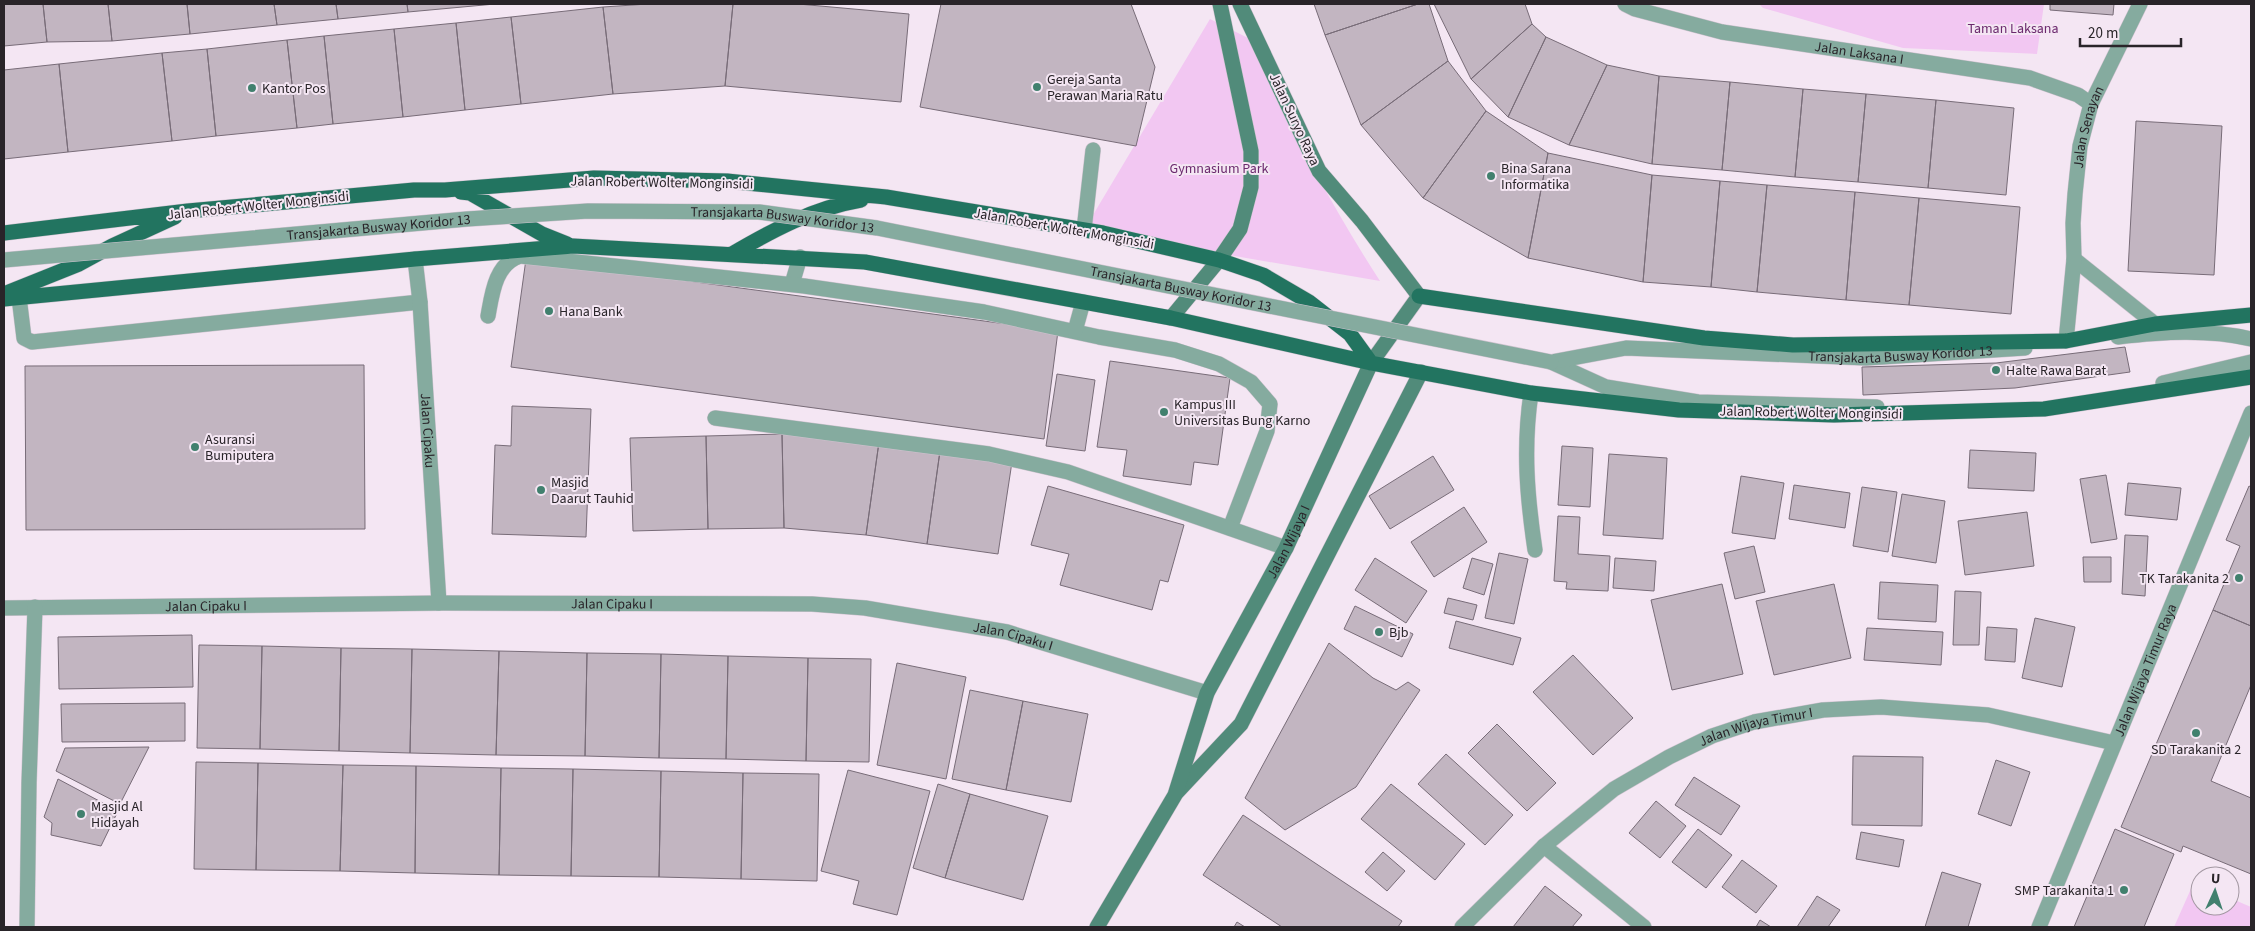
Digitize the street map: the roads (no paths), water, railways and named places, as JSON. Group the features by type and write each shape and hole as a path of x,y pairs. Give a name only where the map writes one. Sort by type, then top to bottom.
{"main road":[{"path":"1171,318 1219,260 1240,229 1251,187 1252,160 1220,4"},
{"name":"Jalan Suryo Raya","path":"1240,4 1319,171 1362,221 1419,296"},
{"name":"Jalan Robert Wolter Monginsidi","path":"4,233 188,211 414,190 445,190 603,178 728,181 886,197 1084,230 1219,260 1262,275 1309,302 1350,334 1371,363"},
{"path":"445,190 470,193 542,234 573,246"},
{"path":"732,254 825,208 886,197"},
{"path":"4,294 79,264 112,246 188,211"},
{"name":"Jalan Robert Wolter Monginsidi","path":"11,298 416,259 573,246 866,262 1171,318 1371,363 1531,394 1679,410 1834,415 2044,409 2251,377"},
{"path":"1419,296 1704,338 1776,344 1946,344 2066,341 2155,324 2251,315"},
{"name":"Jalan Wijaya I","path":"1097,927 1174,794 1207,693 1286,548 1371,363 1419,296"},
{"name":"Jalan Wijaya I","path":"1174,794 1241,724 1421,372"}],"street":[{"name":"Jalan Senayan","path":"2066,341 2074,259 2072,223 2076,171 2091,104 2140,4"},
{"name":"Jalan Laksana I","path":"1635,5 1722,32 2030,78 2078,95 2091,104"},
{"path":"1084,230 1093,150"},
{"name":"Transjakarta Busway Koridor 13","path":"4,260 467,219 588,211 759,212 877,228 1551,362 1606,387 1698,402 1866,407 2041,402 2178,381 2251,362"},
{"path":"488,316 492,290 502,268 510,260 520,256 792,284 984,312 1175,350 1219,364 1251,382 1270,404 1267,432 1230,528"},
{"path":"792,284 800,257"},
{"name":"Jalan Cipaku","path":"416,259 439,603"},
{"path":"2074,259 2155,324"},
{"path":"11,298 24,338 32,342 420,302"},
{"path":"1075,331 1083,302"},
{"name":"Transjakarta Busway Koridor 13","path":"1551,362 1626,348 1866,358 2032,348 2167,331 2227,334 2251,339"},
{"path":"1531,394 1526,461 1527,498 1535,550"},
{"name":"Jalan Wijaya Timur Raya","path":"2039,927 2251,413"},
{"path":"715,418 989,454 1068,472 1286,548"},
{"name":"Jalan Cipaku I","path":"4,608 439,603 812,604 865,608 1007,632 1207,693"},
{"path":"27,927 29,783 35,607"},
{"name":"Jalan Wijaya Timur I","path":"1462,927 1544,846 1614,789 1668,758 1712,736 1763,721 1823,710 1899,708 1988,714 2114,743"},
{"path":"1544,846 1644,927"}],"place":[{"name":"Gereja Santa Perawan Maria Ratu","path":"1037,87"},
{"name":"Kantor Pos","path":"252,88"},
{"name":"Bina Sarana Informatika","path":"1491,176"},
{"name":"Hana Bank","path":"549,311"},
{"name":"Halte Rawa Barat","path":"1996,370"},
{"name":"Kampus III Universitas Bung Karno","path":"1164,412"},
{"name":"Asuransi Bumiputera","path":"195,447"},
{"name":"Masjid Daarut Tauhid","path":"541,490"},
{"name":"TK Tarakanita 2","path":"2239,578"},
{"name":"Bjb","path":"1379,632"},
{"name":"SD Tarakanita 2","path":"2196,733"},
{"name":"Masjid Al Hidayah","path":"81,814"},
{"name":"SMP Tarakanita 1","path":"2124,890"}],"park label":[{"name":"Taman Laksana","path":"2013,28"},
{"name":"Gymnasium Park","path":"1219,168"}]}
